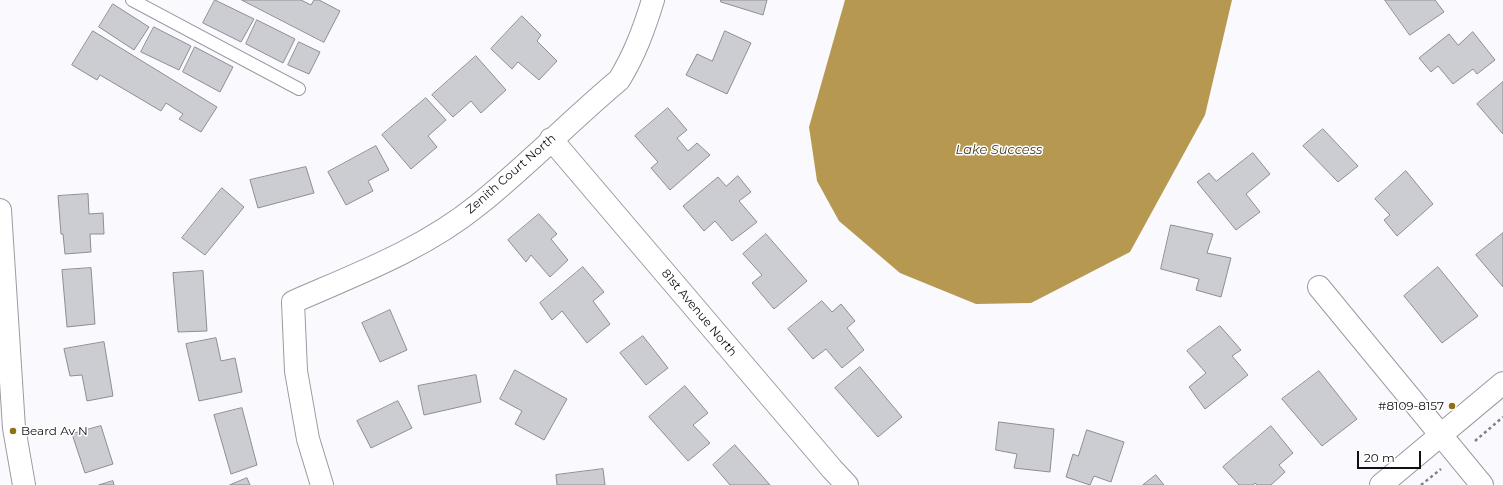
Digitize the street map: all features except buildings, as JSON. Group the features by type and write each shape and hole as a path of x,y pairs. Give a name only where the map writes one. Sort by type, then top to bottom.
{"street":[{"name":"Zenith Court North","path":"322,485 308,439 296,371 294,302 376,266 429,239 478,205 619,80 633,58 653,0"},
{"name":"81st Avenue North","path":"551,139 847,485"},
{"path":"0,210 7,429 24,485"},
{"path":"1320,286 1482,485"},
{"path":"1381,485 1503,383"}],"lane":[{"path":"132,0 299,89"}],"path":[{"path":"1474,441 1503,418"},
{"path":"1421,485 1442,468"}],"water":[{"name":"Lake Success","path":"845,0 1232,0 1205,115 1130,252 1031,303 976,304 900,273 839,221 817,181 809,127"}],"place":[{"name":"#8109-8157","path":"1452,406"},
{"name":"Beard Av N","path":"13,431"}]}
